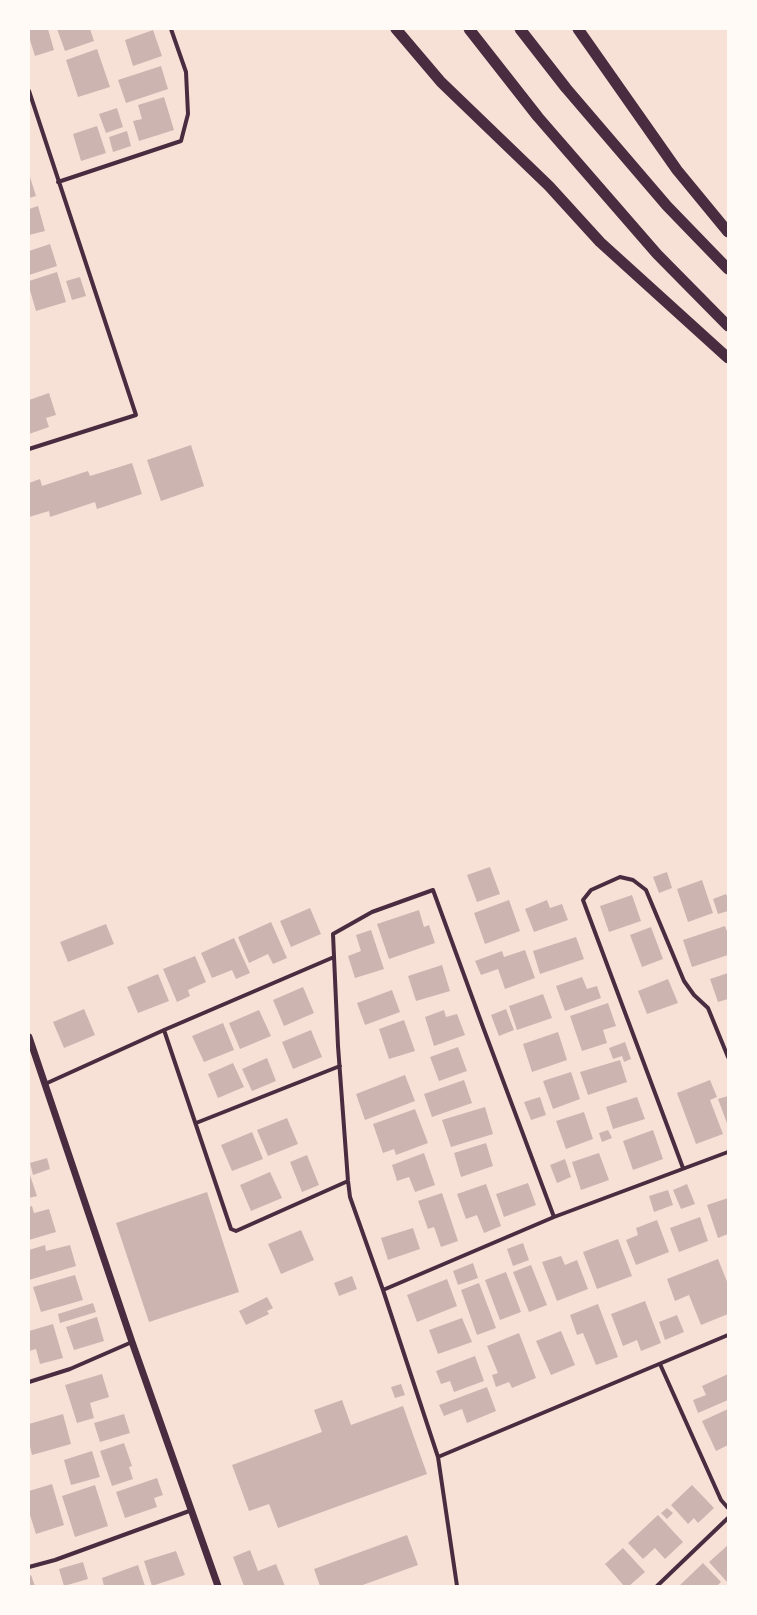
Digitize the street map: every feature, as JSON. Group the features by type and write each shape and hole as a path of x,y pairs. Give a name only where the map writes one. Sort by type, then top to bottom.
{"highway":[{"path":"396,29 441,82 550,186 600,242 728,358"},
{"path":"469,29 538,117 657,254 728,326"},
{"path":"520,29 566,88 667,206 728,269"},
{"path":"578,29 677,170 728,232"}],"street":[{"path":"58,182 181,141 188,114 186,72 171,29"},
{"path":"29,92 136,415 29,449"},
{"path":"683,1168 583,900 591,890 620,877 634,880 646,890 684,981 694,995 708,1008 728,1057"},
{"path":"457,1586 438,1457 383,1290 350,1197 340,1066 333,934 372,912 433,890 554,1218"},
{"path":"45,1084 164,1030 334,958"},
{"path":"164,1030 231,1229 236,1231 348,1181"},
{"path":"29,1037 132,1342 218,1586"},
{"path":"196,1124 340,1066"},
{"path":"383,1290 554,1218 728,1152"},
{"path":"438,1457 728,1335"},
{"path":"29,1382 70,1369 132,1342"},
{"path":"660,1364 721,1500 728,1508"},
{"path":"29,1567 55,1560 192,1510"},
{"path":"657,1586 728,1518"}],"building":[{"path":"29,29 48,29 54,50 35,56 29,37"},
{"path":"57,29 90,29 94,41 65,51"},
{"path":"153,30 162,56 133,66 125,40"},
{"path":"97,49 110,87 78,97 66,60"},
{"path":"161,66 168,89 126,103 118,80"},
{"path":"164,97 174,130 139,141 133,121 142,119 138,105"},
{"path":"117,108 123,127 106,133 99,114"},
{"path":"97,126 106,153 81,161 73,134"},
{"path":"127,131 131,146 113,152 109,137"},
{"path":"29,174 36,196 29,198"},
{"path":"38,206 45,231 29,235 29,209"},
{"path":"50,244 57,266 29,275 29,251"},
{"path":"57,272 66,302 36,311 29,287 29,281"},
{"path":"80,277 86,296 72,300 66,281"},
{"path":"49,393 56,415 46,418 49,427 29,434 29,400"},
{"path":"191,445 204,486 161,501 147,460"},
{"path":"132,463 142,494 97,509 95,502 50,517 49,511 29,517 29,483 40,479 42,486 88,471 90,476"},
{"path":"490,867 500,894 477,902 467,875"},
{"path":"667,872 672,888 659,893 653,877"},
{"path":"702,880 713,913 688,922 677,889"},
{"path":"726,894 728,899 728,911 718,914 713,899"},
{"path":"632,895 641,921 609,932 600,906"},
{"path":"509,900 520,931 485,944 474,913"},
{"path":"547,900 550,908 562,904 568,920 534,932 525,909"},
{"path":"310,908 321,934 291,947 280,921"},
{"path":"419,910 424,927 429,925 435,943 389,959 377,924"},
{"path":"271,922 287,958 273,964 268,954 249,963 238,937"},
{"path":"106,924 114,944 68,962 60,942"},
{"path":"725,926 728,934 728,955 692,967 683,940"},
{"path":"651,927 663,959 642,967 630,935"},
{"path":"371,930 384,969 355,978 348,956 361,951 356,935"},
{"path":"576,937 584,959 540,974 533,951"},
{"path":"234,938 250,973 236,979 232,970 212,978 201,953"},
{"path":"525,950 535,978 505,989 498,969 481,975 475,961 502,951 504,957"},
{"path":"195,956 206,982 188,990 190,996 177,1002 163,969"},
{"path":"442,965 450,991 416,1001 408,976"},
{"path":"728,973 728,999 718,1002 710,979"},
{"path":"158,974 169,1001 138,1013 127,987"},
{"path":"582,977 587,989 597,986 601,998 565,1011 556,986"},
{"path":"668,979 678,1003 647,1014 638,991"},
{"path":"303,987 314,1013 284,1026 273,1000"},
{"path":"392,990 400,1012 365,1025 357,1003"},
{"path":"543,994 552,1018 517,1030 509,1006"},
{"path":"608,1003 616,1026 603,1030 607,1043 582,1051 570,1016"},
{"path":"84,1009 95,1035 64,1048 53,1022"},
{"path":"506,1009 514,1030 499,1036 491,1015"},
{"path":"259,1010 271,1036 240,1049 229,1023"},
{"path":"444,1010 446,1017 457,1014 465,1035 434,1046 425,1017"},
{"path":"404,1020 415,1051 389,1059 379,1029"},
{"path":"223,1023 234,1050 204,1062 192,1036"},
{"path":"311,1030 322,1057 293,1069 282,1042"},
{"path":"558,1032 567,1060 532,1072 523,1044"},
{"path":"625,1042 631,1059 624,1062 622,1056 613,1059 609,1048"},
{"path":"458,1047 467,1071 439,1081 430,1057"},
{"path":"267,1058 276,1081 252,1091 242,1069"},
{"path":"620,1060 627,1082 588,1095 580,1072"},
{"path":"233,1063 244,1087 218,1098 208,1074"},
{"path":"571,1072 580,1099 553,1109 543,1081"},
{"path":"405,1075 415,1101 365,1120 356,1094"},
{"path":"464,1080 472,1103 432,1117 424,1094"},
{"path":"710,1080 717,1097 710,1100 723,1134 696,1144 677,1093"},
{"path":"728,1096 728,1126 718,1099"},
{"path":"540,1097 546,1115 531,1120 524,1102"},
{"path":"637,1097 645,1119 613,1129 606,1107"},
{"path":"485,1107 493,1134 451,1147 442,1120"},
{"path":"415,1109 428,1143 396,1155 394,1149 383,1153 373,1124"},
{"path":"584,1112 593,1139 566,1149 556,1121"},
{"path":"287,1118 298,1144 268,1156 257,1130"},
{"path":"608,1130 612,1138 602,1142 599,1133"},
{"path":"653,1130 663,1159 633,1170 623,1141"},
{"path":"252,1132 263,1159 232,1171 221,1145"},
{"path":"486,1143 493,1166 461,1177 454,1153"},
{"path":"424,1153 435,1185 415,1192 409,1177 397,1181 392,1165"},
{"path":"599,1153 609,1180 581,1190 572,1162"},
{"path":"307,1155 319,1185 302,1192 290,1162"},
{"path":"47,1158 50,1169 33,1175 30,1163"},
{"path":"565,1159 571,1177 557,1183 550,1165"},
{"path":"29,1172 37,1196 29,1198"},
{"path":"270,1172 282,1198 251,1211 240,1185"},
{"path":"528,1183 536,1205 504,1217 496,1194"},
{"path":"486,1184 501,1226 484,1233 477,1215 466,1219 457,1194"},
{"path":"687,1184 695,1204 681,1209 673,1190"},
{"path":"668,1190 673,1205 654,1212 649,1196"},
{"path":"207,1192 239,1292 149,1322 116,1223"},
{"path":"442,1193 458,1241 441,1247 434,1227 428,1229 418,1201"},
{"path":"728,1198 728,1234 718,1238 707,1205"},
{"path":"32,1206 34,1213 49,1209 56,1232 29,1240 29,1207"},
{"path":"700,1217 708,1241 679,1252 670,1228"},
{"path":"657,1220 669,1252 636,1265 626,1240 638,1235 636,1228"},
{"path":"413,1228 420,1249 388,1260 381,1238"},
{"path":"301,1230 314,1260 281,1274 268,1244"},
{"path":"618,1239 632,1276 597,1289 583,1252"},
{"path":"523,1243 529,1260 513,1266 507,1249"},
{"path":"45,1245 46,1251 70,1245 76,1266 29,1280 29,1250"},
{"path":"561,1256 565,1265 577,1260 588,1289 557,1301 542,1262"},
{"path":"718,1259 728,1284 728,1314 701,1325 689,1295 675,1301 667,1279"},
{"path":"473,1263 478,1278 458,1285 453,1271"},
{"path":"531,1265 547,1305 529,1312 513,1272"},
{"path":"506,1272 521,1312 500,1320 485,1280"},
{"path":"75,1275 83,1300 41,1312 33,1287"},
{"path":"352,1276 357,1289 339,1296 334,1283"},
{"path":"447,1279 457,1306 417,1322 407,1295"},
{"path":"479,1283 496,1328 477,1335 461,1290"},
{"path":"267,1297 273,1308 267,1311 269,1314 246,1325 239,1311"},
{"path":"645,1301 661,1343 641,1351 637,1340 623,1346 611,1314"},
{"path":"93,1303 96,1312 60,1323 58,1314"},
{"path":"598,1304 618,1357 596,1365 583,1333 577,1335 570,1315"},
{"path":"677,1315 684,1332 665,1340 659,1322"},
{"path":"97,1317 104,1341 74,1350 66,1327"},
{"path":"462,1318 472,1342 438,1354 429,1330"},
{"path":"53,1324 63,1358 40,1364 36,1349 29,1351 29,1331"},
{"path":"561,1331 575,1365 551,1375 536,1341"},
{"path":"519,1333 536,1378 512,1388 509,1382 496,1387 492,1375 498,1373 487,1346"},
{"path":"475,1356 484,1381 454,1392 450,1381 441,1384 436,1371"},
{"path":"102,1374 109,1397 90,1403 94,1418 77,1423 65,1385"},
{"path":"728,1374 728,1400 698,1413 693,1400 706,1395 702,1386"},
{"path":"401,1384 405,1395 395,1398 391,1387"},
{"path":"487,1387 496,1411 467,1423 462,1409 444,1416 439,1405"},
{"path":"342,1400 351,1425 403,1406 427,1474 278,1528 269,1504 249,1511 232,1465 322,1432 314,1410"},
{"path":"728,1409 728,1445 716,1451 702,1421"},
{"path":"63,1414 71,1444 32,1455 29,1442 29,1424"},
{"path":"124,1414 130,1433 100,1442 94,1423"},
{"path":"124,1443 132,1466 129,1467 133,1479 112,1486 100,1451"},
{"path":"92,1451 100,1477 71,1485 64,1460"},
{"path":"157,1478 163,1495 154,1498 157,1507 125,1518 116,1492"},
{"path":"52,1484 64,1525 36,1534 29,1512 29,1491"},
{"path":"95,1485 108,1526 75,1537 62,1496"},
{"path":"692,1485 714,1508 698,1523 694,1518 688,1524 671,1505"},
{"path":"667,1508 673,1513 667,1519 661,1513"},
{"path":"658,1515 683,1542 665,1559 655,1548 643,1559 628,1543"},
{"path":"407,1535 418,1565 360,1586 320,1586 314,1569"},
{"path":"728,1545 728,1583 709,1562"},
{"path":"623,1548 645,1572 629,1586 624,1586 605,1564"},
{"path":"250,1550 258,1571 276,1564 285,1586 244,1586 233,1557"},
{"path":"176,1551 185,1575 152,1586 144,1561"},
{"path":"83,1562 88,1579 64,1586 59,1569"},
{"path":"703,1563 721,1582 717,1586 679,1586"},
{"path":"138,1565 145,1586 104,1586 102,1578"},
{"path":"31,1575 35,1586 29,1586 29,1576"}]}
